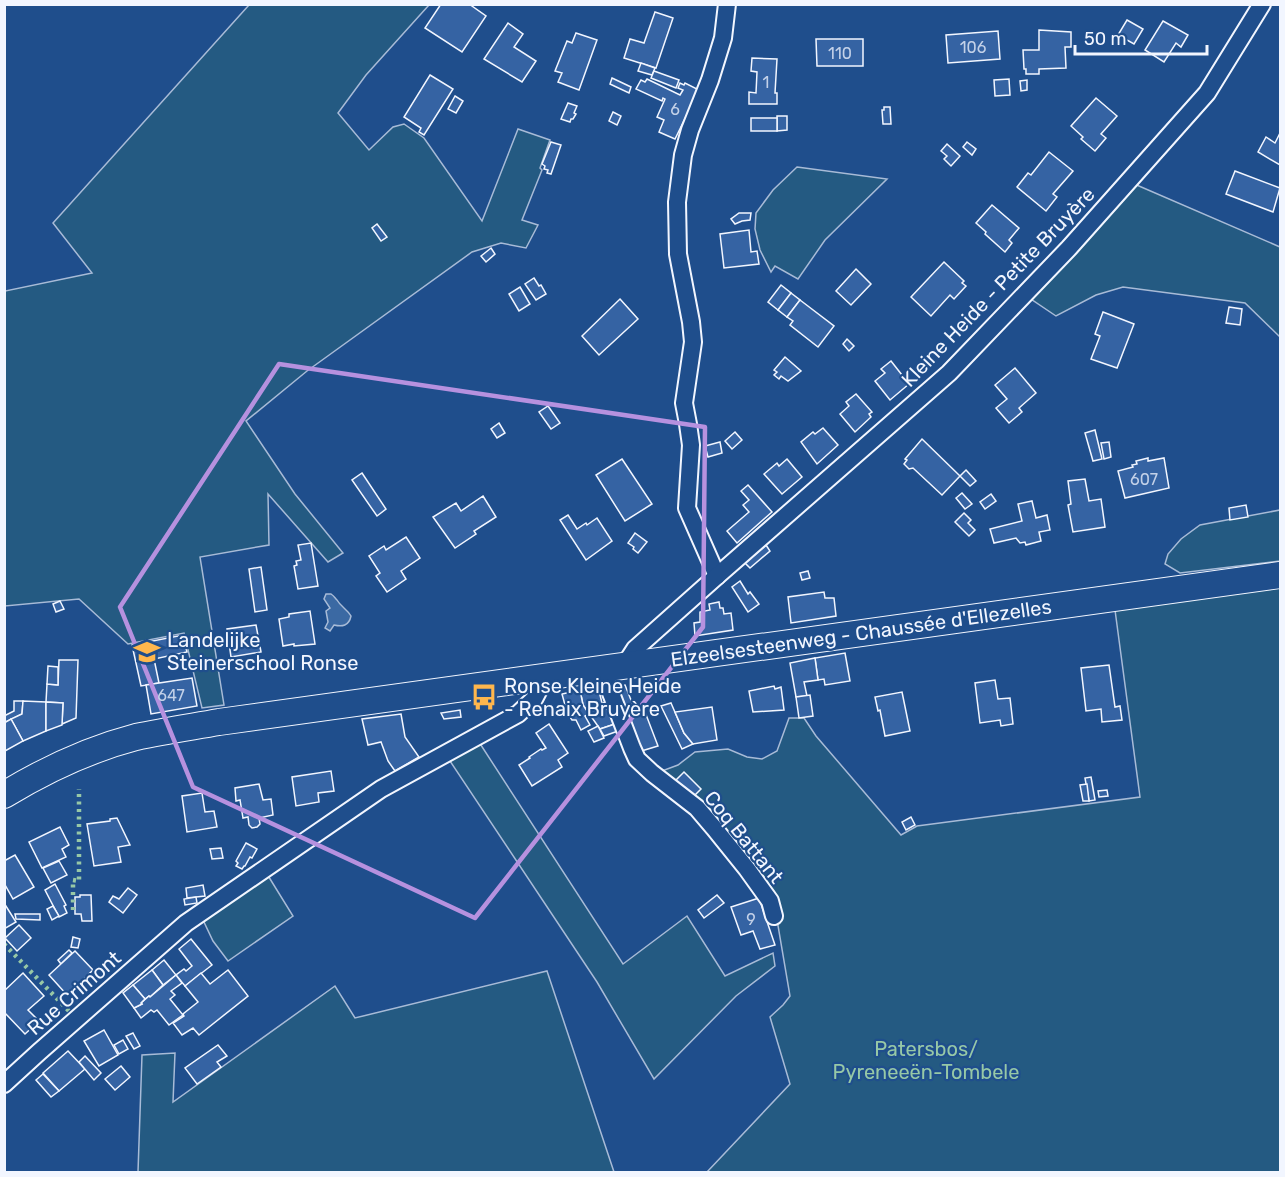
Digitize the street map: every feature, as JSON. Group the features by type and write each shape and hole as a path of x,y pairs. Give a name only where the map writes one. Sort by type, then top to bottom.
{"main road":[{"name":"Elzeelsesteenweg - Chaussée d'Ellezelles","path":"4,795 44,772 87,753 135,738 219,722 1281,575"}],"street":[{"path":"717,576 687,508 691,445 684,403 693,342 678,254 677,202 683,154 723,38 727,4"},
{"name":"Kleine Heide - Petite Bruyère","path":"614,667 949,373 1070,248 1207,93 1262,4"},
{"name":"Coq Battant","path":"614,667 609,688 637,759 697,808 770,901 774,916"},
{"name":"Rue Crimont","path":"4,1084 186,923 381,789 518,714 534,699 546,676"}],"highlighted area":[{"path":"279,364 705,427 703,627 475,918 193,787 120,607"}],"green space":[{"path":"249,5 429,5 366,75 338,113 369,150 393,127 404,124 424,138 482,221 518,129 550,140 540,168 542,170 522,220 538,225 526,248 501,243 472,252 307,371 246,421 295,494 343,553 328,562 268,494 269,545 200,557 224,705 202,708 184,633 128,644 79,599 5,606 5,291 92,273 53,223"},
{"path":"797,167 887,179 825,240 798,279 775,266 771,272 760,250 755,229 756,213 773,190"},
{"path":"1132,183 1280,247 1280,337 1245,303 1123,287 1096,295 1056,316 1028,297"},
{"path":"1280,510 1280,561 1180,573 1165,564 1168,554 1181,539 1200,525"},
{"name":"Patersbos/ Pyreneeën-Tombele","path":"1280,587 1280,1172 707,1172 790,1084 770,1017 790,996 774,902 659,772 678,765 695,752 728,749 747,757 762,759 777,751 789,718 804,718 816,736 901,835 917,826 1140,797 1115,610"},
{"path":"477,739 623,964 687,916 725,976 773,953 775,966 736,996 654,1079 597,982 446,755"},
{"path":"267,874 293,916 228,961 213,941 203,920"},
{"path":"547,971 614,1172 138,1172 142,1055 175,1053 173,1102 335,986 355,1018"}],"shaded area":[{"path":"326,594 331,594 351,616 347,624 334,625 330,631 325,628 328,622 326,611 330,608 324,599"}],"building":[{"path":"441,4 469,4 486,16 462,52 425,28"},
{"path":"655,12 673,18 656,68 624,58 630,39 644,43"},
{"path":"1127,20 1143,29 1134,44 1118,35"},
{"path":"1163,21 1188,35 1181,47 1176,43 1164,62 1145,50"},
{"path":"508,23 523,34 514,47 536,61 522,82 484,59"},
{"path":"1039,30 1071,32 1071,47 1065,47 1066,68 1039,69 1039,74 1026,74 1023,50 1039,50"},
{"path":"998,31 1000,59 948,63 946,35"},
{"path":"576,33 597,40 579,90 558,82 562,73 555,71 567,41 572,43"},
{"path":"816,39 863,39 863,66 817,66"},
{"path":"752,58 777,59 775,93 777,93 777,104 749,104 749,92 756,93 757,72 751,71"},
{"path":"641,63 655,68 652,75 638,71"},
{"path":"654,71 679,80 676,88 651,78"},
{"path":"430,75 453,89 424,135 419,132 421,128 404,117"},
{"path":"612,78 631,87 629,93 610,84"},
{"path":"647,79 680,95 683,90 678,88 680,83 699,90 675,139 659,132 664,120 657,117 665,99 663,98 662,101 636,89 641,80 645,82"},
{"path":"1009,79 1010,95 995,96 994,80"},
{"path":"1027,80 1027,90 1021,91 1020,81"},
{"path":"455,96 463,101 456,113 448,109"},
{"path":"1096,98 1117,116 1101,134 1106,138 1095,151 1071,126"},
{"path":"568,103 577,106 574,113 576,114 570,122 561,119"},
{"path":"884,107 890,107 891,124 883,124 882,110"},
{"path":"613,112 621,116 617,125 609,121"},
{"path":"777,116 787,116 787,130 777,131"},
{"path":"751,118 777,118 777,131 751,131"},
{"path":"1280,133 1280,165 1258,152 1266,137 1275,143"},
{"path":"551,142 561,145 551,174 547,173 548,170 544,169 545,166 542,164"},
{"path":"967,142 976,149 972,155 963,147"},
{"path":"947,144 960,156 951,166 944,159 947,156 941,151"},
{"path":"1049,152 1073,171 1053,194 1057,197 1046,211 1017,187 1028,173 1031,175"},
{"path":"1235,171 1280,188 1273,212 1226,194"},
{"path":"992,205 1019,228 1009,240 1012,243 1005,252 976,223"},
{"path":"739,213 751,213 750,220 735,224 731,219"},
{"path":"377,224 387,237 381,241 372,228"},
{"path":"749,230 751,252 757,251 759,264 724,268 720,234"},
{"path":"491,248 495,254 486,262 481,256"},
{"path":"944,262 964,281 962,283 966,286 954,299 950,295 931,316 911,297"},
{"path":"856,269 871,284 851,305 836,291"},
{"path":"534,278 546,294 536,300 525,284"},
{"path":"781,285 791,293 778,310 768,302"},
{"path":"520,287 530,304 519,311 509,294"},
{"path":"791,293 800,300 787,317 778,310"},
{"path":"620,299 638,319 599,355 582,336"},
{"path":"800,300 834,326 818,347 790,325 793,321 787,317"},
{"path":"1229,307 1242,309 1240,325 1226,323"},
{"path":"1103,312 1134,324 1117,368 1091,359 1100,336 1095,334"},
{"path":"847,339 854,346 849,351 843,344"},
{"path":"785,357 801,371 788,381 781,376 779,379 774,375 777,372 774,370"},
{"path":"891,361 909,384 890,400 875,381 885,373 881,369"},
{"path":"1015,368 1036,393 1019,408 1022,412 1009,423 996,408 1007,399 995,385"},
{"path":"856,394 872,412 869,414 871,417 855,432 840,414 849,406 846,402"},
{"path":"548,406 560,423 551,429 539,412"},
{"path":"499,423 505,433 497,438 491,429"},
{"path":"823,428 838,445 817,464 801,442 813,432 815,434"},
{"path":"1095,430 1102,459 1093,461 1085,433"},
{"path":"735,432 742,440 732,449 725,441"},
{"path":"922,439 960,476 942,495 913,468 909,469 904,464 907,460 905,459"},
{"path":"720,442 722,453 708,457 705,446"},
{"path":"1109,442 1111,457 1104,459 1101,443"},
{"path":"1148,458 1148,461 1164,458 1169,488 1125,498 1118,471 1133,467 1132,465 1137,464 1136,461"},
{"path":"622,459 652,504 625,521 596,475"},
{"path":"787,459 802,477 782,494 764,474 777,463 779,466"},
{"path":"966,470 976,481 970,486 960,476"},
{"path":"362,473 386,509 377,516 352,480"},
{"path":"1085,479 1089,501 1101,499 1105,527 1073,532 1068,505 1071,504 1068,481"},
{"path":"748,485 772,512 737,543 727,531 749,512 743,505 749,500 741,491"},
{"path":"962,493 972,504 965,509 956,498"},
{"path":"991,494 996,501 985,509 980,502"},
{"path":"483,496 496,517 474,531 476,534 455,548 433,517 456,503 461,511"},
{"path":"1032,501 1036,518 1047,515 1050,530 1039,532 1041,541 1026,545 1025,542 1020,543 1016,538 994,543 990,529 1022,521 1018,504"},
{"path":"1246,505 1248,517 1230,520 1229,508"},
{"path":"964,513 971,520 968,523 975,530 969,536 955,522"},
{"path":"568,515 577,529 597,518 612,541 586,560 560,520"},
{"path":"635,533 647,542 638,553 628,543"},
{"path":"406,537 420,558 401,571 406,579 387,592 376,576 380,573 369,556 384,546 386,550"},
{"path":"311,543 318,586 298,589 294,566 297,565 296,561 301,560 298,545"},
{"path":"766,545 770,551 750,568 745,563"},
{"path":"261,567 267,610 255,612 249,569"},
{"path":"808,571 810,578 802,580 800,573"},
{"path":"740,581 748,594 750,592 759,604 748,612 732,587"},
{"path":"824,592 825,598 834,598 836,616 791,623 788,597"},
{"path":"60,601 64,609 56,612 53,604"},
{"path":"719,602 724,614 731,613 733,630 695,636 694,623 700,622 700,612 710,610 709,604"},
{"path":"310,611 315,644 283,646 279,619 289,617 289,614"},
{"path":"256,625 261,652 231,657 227,629"},
{"path":"183,635 187,652 154,659 159,683 141,686 132,645"},
{"path":"845,653 850,681 825,685 824,679 818,680 815,658"},
{"path":"815,658 818,680 804,682 807,696 796,697 790,663"},
{"path":"59,660 78,660 76,718 62,724 63,703 46,702 47,684 58,685"},
{"path":"1109,665 1115,707 1120,706 1122,720 1102,722 1101,709 1086,711 1081,668"},
{"path":"48,666 58,667 58,685 47,684"},
{"path":"192,678 197,706 151,714 146,685"},
{"path":"995,680 998,699 1010,698 1013,724 1001,726 1000,720 980,723 975,683"},
{"path":"625,685 637,715 625,719 612,687"},
{"path":"774,686 775,689 781,687 784,710 753,712 749,691"},
{"path":"598,687 602,703 607,702 615,724 600,729 583,705 580,690"},
{"path":"580,690 583,705 589,714 585,716 590,725 581,730 576,720 572,720 563,706 565,705 562,694"},
{"path":"902,692 910,731 885,736 875,697"},
{"path":"810,695 813,716 799,718 796,697"},
{"path":"14,701 23,701 22,714 4,723 4,716 14,711"},
{"path":"23,701 46,702 46,731 23,741 11,719 22,714"},
{"path":"46,702 63,703 62,725 46,731"},
{"path":"671,703 684,733 693,744 682,749 661,706"},
{"path":"712,707 717,740 693,744 684,733 675,712"},
{"path":"460,710 461,717 444,719 441,713"},
{"path":"645,712 658,746 638,752 625,719"},
{"path":"401,714 405,737 419,757 395,771 388,761 381,742 368,745 362,719"},
{"path":"11,719 23,741 5,751 4,723"},
{"path":"549,724 568,753 558,760 562,767 532,786 519,765 541,749 546,748 536,733"},
{"path":"615,724 618,731 604,736 600,729"},
{"path":"598,726 604,738 594,742 588,731"},
{"path":"331,771 334,791 318,793 319,802 296,806 292,777"},
{"path":"684,772 701,789 692,798 675,781"},
{"path":"1091,777 1095,800 1089,801 1085,778"},
{"path":"259,784 263,800 271,799 273,815 259,818 260,824 252,828 248,817 243,818 240,800 236,801 235,788"},
{"path":"1087,784 1089,801 1083,801 1080,785"},
{"path":"1107,790 1108,796 1099,797 1098,791"},
{"path":"202,793 205,812 214,811 217,827 187,832 182,796"},
{"path":"911,817 915,825 906,830 902,822"},
{"path":"117,818 130,845 118,847 121,862 94,866 87,824"},
{"path":"60,827 69,845 62,849 66,857 42,868 29,842"},
{"path":"246,843 257,849 242,869 236,866 238,863 236,861"},
{"path":"221,848 223,858 212,859 210,849"},
{"path":"15,855 34,887 13,899 4,883 4,861"},
{"path":"59,861 67,875 51,883 43,868"},
{"path":"55,884 66,905 64,906 67,913 59,917 45,890"},
{"path":"203,885 205,896 187,898 186,888"},
{"path":"128,888 137,895 123,913 109,902 113,896 119,899"},
{"path":"80,895 91,895 92,921 82,921 81,914 75,914 75,897 80,897"},
{"path":"717,895 724,903 704,918 698,910"},
{"path":"196,897 197,903 185,905 184,899"},
{"path":"759,898 775,945 760,949 753,931 741,935 731,907"},
{"path":"4,903 16,922 4,929"},
{"path":"53,906 59,916 52,920 47,909"},
{"path":"15,914 40,914 40,920 16,919"},
{"path":"19,925 31,938 17,951 5,938"},
{"path":"73,937 80,939 78,948 71,947"},
{"path":"191,939 212,965 185,986 176,975 192,966 179,949"},
{"path":"69,950 72,953 61,964 58,960"},
{"path":"75,951 93,970 67,995 49,975"},
{"path":"164,960 176,975 163,985 152,970"},
{"path":"152,970 163,985 145,999 133,985"},
{"path":"228,970 248,996 199,1035 193,1028 182,1035 173,1023 198,1002 185,986 201,973 210,984"},
{"path":"23,973 44,996 28,1010 39,1021 25,1034 4,1012 4,991"},
{"path":"176,975 182,983 171,991 175,995 170,999 183,1015 169,1025 157,1010 154,1012 151,1010 141,1018 134,1008"},
{"path":"133,985 145,999 142,1004 134,1008 123,993"},
{"path":"104,1030 118,1055 99,1066 84,1041"},
{"path":"133,1033 140,1046 134,1049 126,1036"},
{"path":"123,1040 128,1049 119,1054 114,1045"},
{"path":"218,1045 227,1056 217,1062 221,1067 197,1084 185,1068"},
{"path":"68,1051 85,1069 59,1091 43,1073"},
{"path":"85,1056 101,1073 94,1080 79,1062"},
{"path":"121,1066 130,1077 115,1090 105,1079"},
{"path":"43,1074 59,1091 51,1097 36,1080"}],"hedge":[{"path":"73,910 73,880 79,881 79,789"},
{"path":"4,944 70,1012"}],"place":[{"name":"Landelijke Steinerschool Ronse","path":"147,652"},
{"name":"Ronse Kleine Heide - Renaix Bruyère","path":"484,697"}]}
